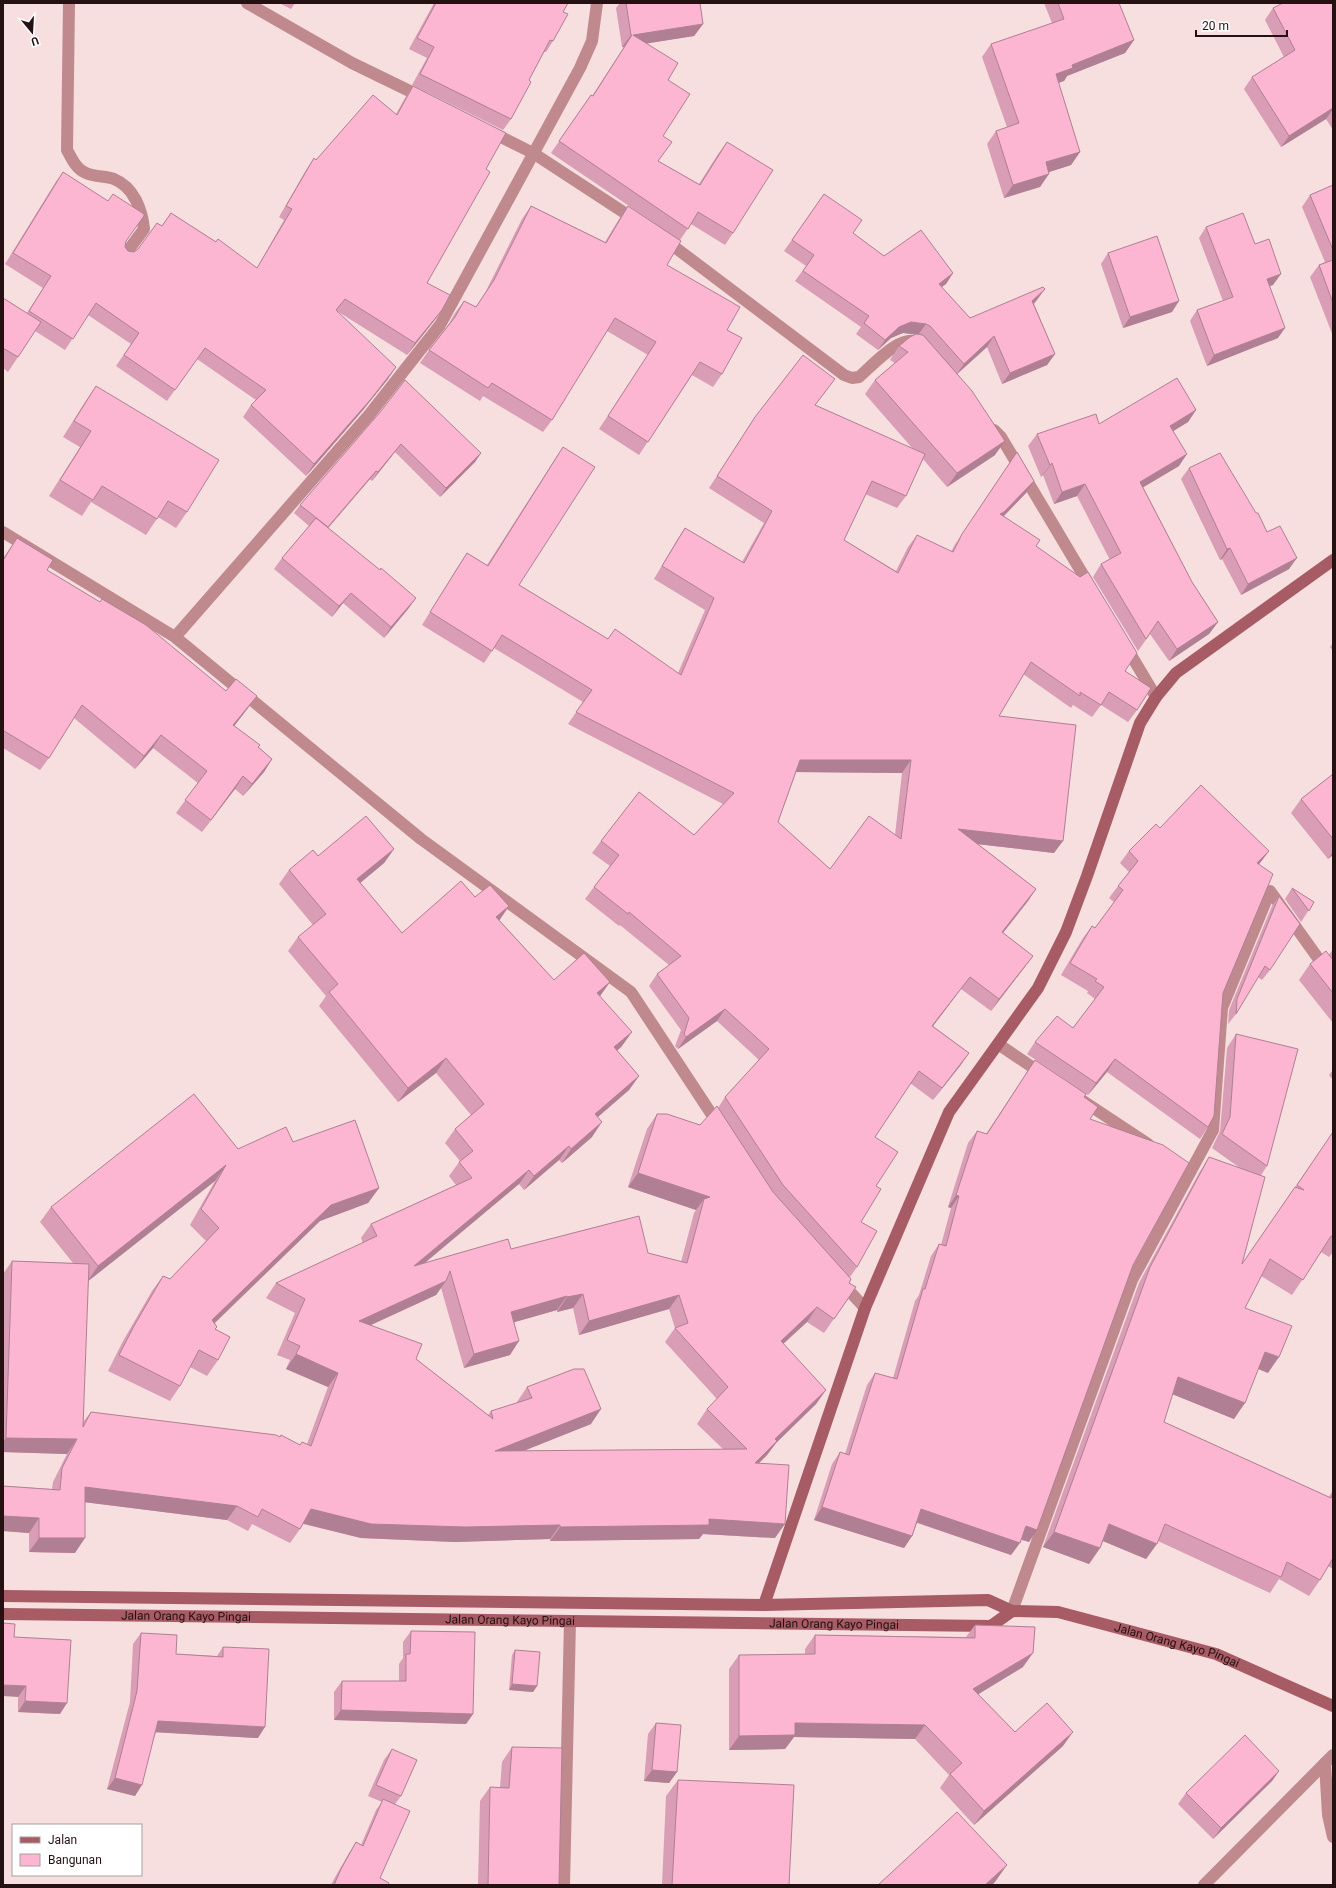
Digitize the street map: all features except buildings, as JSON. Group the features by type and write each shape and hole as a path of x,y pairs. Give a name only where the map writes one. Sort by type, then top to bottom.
{"main road":[{"path":"764,1605 865,1308 949,1112 1038,988 1066,932 1140,723 1156,696 1176,673 1333,560"},
{"name":"Jalan Orang Kayo Pingai","path":"3,1596 764,1605 988,1600 1012,1611 1058,1612 1216,1654 1333,1706"},
{"name":"Jalan Orang Kayo Pingai","path":"3,1614 991,1626 1012,1611"}],"street":[{"path":"69,3 67,150 74,163 86,173 114,179 127,187 135,198 143,216 144,229 124,256"},
{"path":"247,3 352,63 436,104"},
{"path":"175,637 369,415 440,325 592,42 597,3"},
{"path":"478,125 533,153 680,250 844,376 859,378 896,344 906,340 917,342 928,354"},
{"path":"985,420 1001,437 1099,601"},
{"path":"3,532 175,637 421,839 631,992 726,1136"},
{"path":"1119,635 1156,696"},
{"path":"1012,1611 1132,1280 1214,1130 1222,1008 1270,891 1333,979"},
{"path":"998,1044 1051,1080"},
{"path":"1071,1093 1157,1150"},
{"path":"1177,1164 1190,1172"},
{"path":"833,1273 865,1308"},
{"path":"564,1885 570,1621"},
{"path":"1329,1759 1328,1815 1333,1837"},
{"path":"1204,1885 1329,1759"}]}
